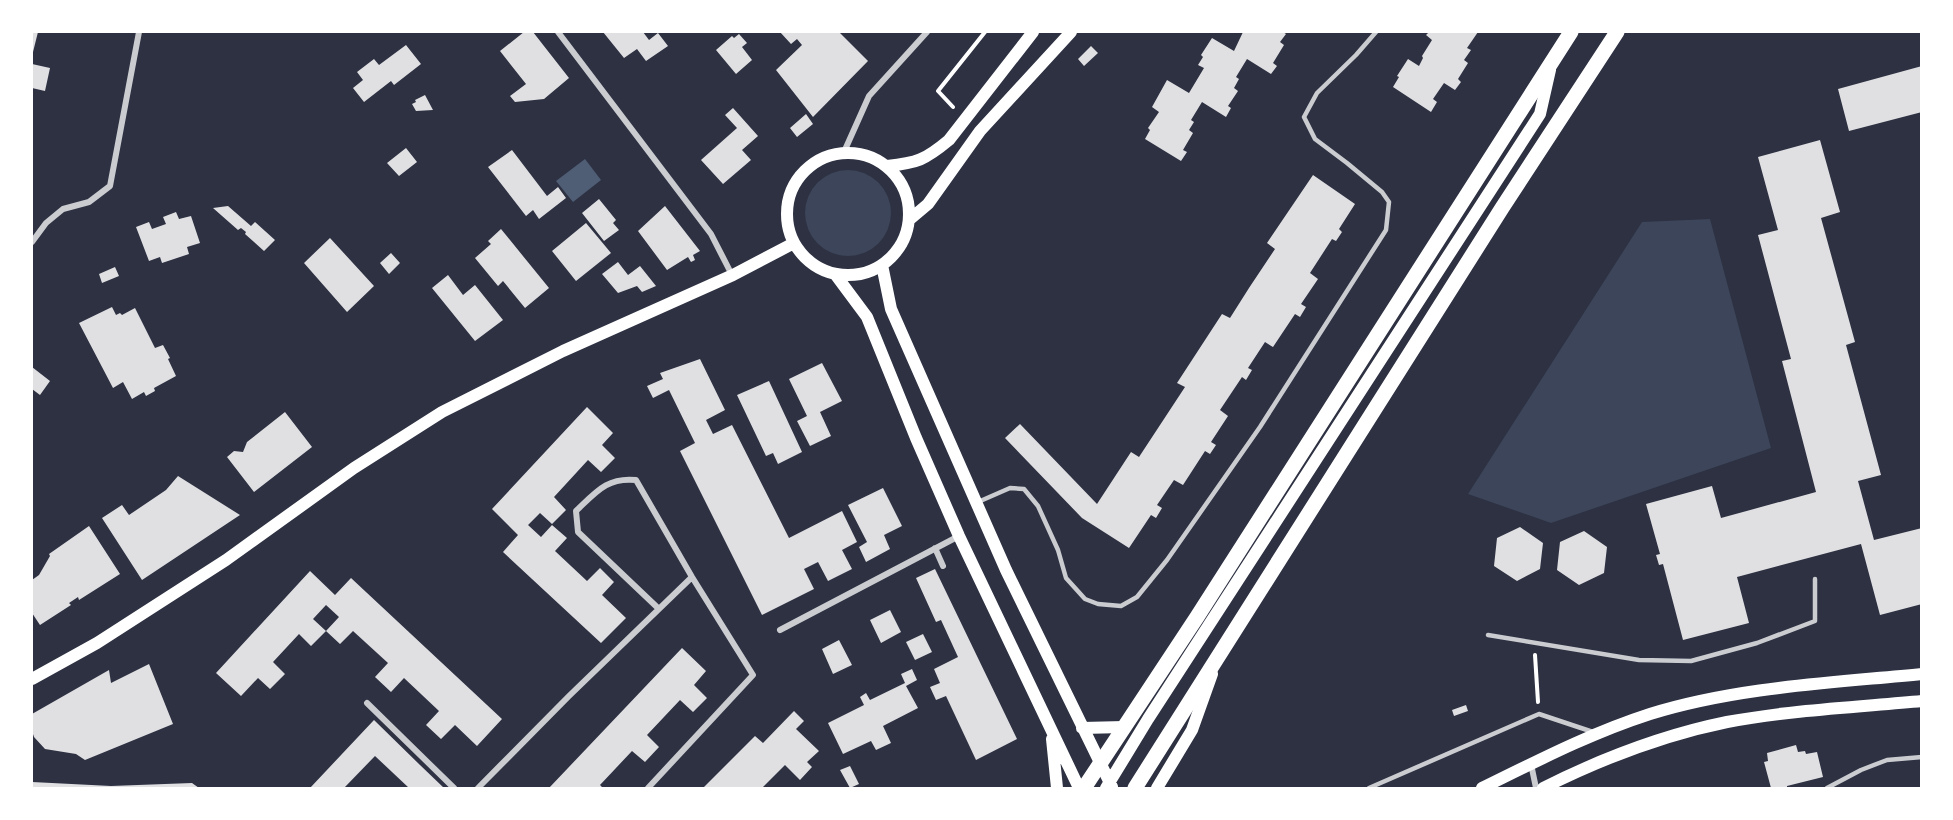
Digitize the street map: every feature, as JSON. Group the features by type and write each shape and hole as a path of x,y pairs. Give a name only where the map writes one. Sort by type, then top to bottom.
{"main road":[{"path":"887,166 915,163 932,154 949,140 1033,32"},
{"path":"909,220 928,204 980,132 1071,32"},
{"path":"835,274 867,317 915,438 958,536 1081,789 1197,617 1571,32"},
{"path":"1135,789 1502,208 1617,32"},
{"path":"1110,786 1540,114 1551,63"},
{"path":"844,152 860,153 887,166 898,177 905,190 909,205 909,220 900,245 882,265 867,272 851,275 835,274 818,268 804,257 794,243 787,224 787,203 794,184 807,168 824,157 844,152"},
{"path":"32,679 97,643 226,560 354,468 442,412 563,351 733,275 794,243"},
{"path":"882,265 891,309 1006,570 1110,786"},
{"path":"1157,789 1192,730 1216,660"},
{"path":"1482,789 1595,733 1660,711 1751,692 1922,674"},
{"path":"1543,789 1616,754 1727,722 1786,713 1922,701"},
{"path":"1082,728 1124,727"},
{"path":"1051,729 1057,789"}],"street":[{"path":"32,242 46,223 63,209 89,202 110,186 139,32"},
{"path":"558,32 711,234 733,275"},
{"path":"844,152 869,96 927,32"},
{"path":"648,789 753,675 692,577 636,480 621,478 600,488 576,511 578,532 659,609"},
{"path":"780,630 958,536"},
{"path":"935,548 943,566"},
{"path":"478,789 692,577"},
{"path":"366,703 454,789"},
{"path":"1531,764 1536,789"}],"lane":[{"path":"976,503 1010,488 1024,489 1038,506 1058,550 1066,578 1085,599 1098,604 1121,606 1137,597 1167,560 1260,427 1386,230 1389,202 1382,192 1315,139 1304,117 1317,93 1376,32"},
{"path":"1488,635 1639,660 1691,661 1757,643 1815,621 1815,579"},
{"path":"1369,789 1539,714 1595,733"},
{"path":"1827,789 1861,770 1887,760 1922,757"}],"path":[{"path":"966,119 938,91 985,32"},
{"path":"1534,643 1539,714"}],"shaded area":[{"path":"585,159 601,180 573,202 556,181"},
{"path":"848,170 872,177 884,189 891,213 884,237 872,249 848,256 824,249 812,237 805,213 812,189 824,177"},
{"path":"1710,219 1771,448 1551,523 1468,494 1642,222"}],"building":[{"path":"32,32 38,32 32,56"},
{"path":"524,32 533,32 569,78 544,99 515,102 510,96 526,84 500,51"},
{"path":"603,32 643,32 649,40 658,33 668,46 646,61 637,49 624,58"},
{"path":"780,32 839,32 868,61 813,117 776,70 802,45 797,39 791,44"},
{"path":"1243,32 1283,32 1286,34 1280,42 1284,45 1273,63 1277,66 1271,74 1247,59 1236,77 1239,79 1234,88 1238,91 1228,106 1231,108 1226,117 1202,102 1191,120 1194,122 1189,130 1193,133 1183,150 1187,152 1181,161 1145,139 1150,130 1148,128 1159,112 1152,107 1167,80 1189,93 1204,68 1198,65 1203,57 1201,55 1212,38 1234,51"},
{"path":"1429,32 1478,32 1467,48 1471,50 1464,60 1468,63 1458,79 1461,82 1455,90 1444,83 1433,99 1437,102 1431,112 1393,87 1408,59 1419,66 1432,40 1426,35"},
{"path":"739,34 747,43 742,47 752,60 736,74 716,50 732,36 734,38"},
{"path":"406,45 421,64 394,85 391,81 364,102 353,88 363,80 357,72 374,59 379,65"},
{"path":"1091,46 1098,53 1084,66 1078,59"},
{"path":"32,64 50,68 45,91 32,88"},
{"path":"1922,66 1922,112 1849,131 1838,89"},
{"path":"425,95 433,110 416,111 412,104"},
{"path":"733,108 758,136 742,150 751,160 723,184 701,160 737,128 725,115"},
{"path":"806,114 813,124 797,137 790,128"},
{"path":"1820,140 1840,212 1821,218 1855,342 1846,345 1881,475 1858,481 1874,540 1922,528 1922,604 1880,615 1861,544 1737,577 1749,623 1683,640 1663,564 1659,565 1656,555 1660,554 1646,504 1712,486 1721,518 1816,492 1782,361 1791,359 1758,235 1778,230 1758,157"},
{"path":"406,148 417,162 399,176 387,163"},
{"path":"512,150 547,196 558,187 566,198 539,219 533,210 526,216 488,167"},
{"path":"1313,175 1355,204 1339,229 1342,232 1336,241 1332,239 1310,273 1318,279 1301,304 1306,307 1300,317 1295,314 1273,347 1265,342 1248,368 1252,370 1246,380 1242,377 1220,410 1228,416 1211,442 1216,445 1210,454 1205,451 1183,485 1174,480 1157,505 1162,508 1156,518 1151,515 1129,548 1082,518 1005,438 1020,424 1097,504 1131,452 1139,457 1185,387 1177,383 1222,314 1230,318 1275,249 1267,243"},
{"path":"599,199 616,220 613,223 619,230 604,241 582,213"},
{"path":"228,206 251,226 255,222 275,240 264,251 245,234 246,232 241,228 238,230 213,208"},
{"path":"665,206 700,251 693,255 695,260 691,262 688,257 667,270 638,231"},
{"path":"176,212 179,219 191,216 200,243 187,247 189,254 162,263 160,257 149,261 136,227 149,222 152,229 166,224 163,217"},
{"path":"586,223 611,253 576,281 552,251"},
{"path":"501,229 549,288 525,308 503,281 498,286 475,258 491,244 488,241"},
{"path":"330,238 374,286 347,312 304,263"},
{"path":"391,253 400,263 389,274 380,263"},
{"path":"618,262 628,275 640,266 656,286 642,292 637,286 618,293 602,274"},
{"path":"115,267 119,276 102,283 99,274"},
{"path":"448,275 463,295 475,285 503,320 475,341 432,288"},
{"path":"112,307 116,315 120,313 122,315 135,308 155,348 163,345 170,358 168,359 176,376 154,388 155,391 146,396 144,392 132,399 123,382 113,388 79,323"},
{"path":"700,359 725,410 706,420 713,434 732,425 789,538 842,511 857,542 842,550 852,569 828,581 818,562 804,569 814,589 762,615 680,451 695,443 669,390 653,398 647,386 663,379 660,373"},
{"path":"822,363 842,401 820,412 831,436 810,446 797,421 807,416 789,379"},
{"path":"32,367 50,381 40,395 32,389"},
{"path":"769,381 802,452 778,464 773,453 766,456 737,395"},
{"path":"587,407 613,433 602,445 615,458 601,472 588,460 554,497 566,510 552,524 540,513 528,525 541,537 552,525 567,538 555,551 587,581 600,568 614,582 602,595 626,618 601,643 503,552 518,535 492,509"},
{"path":"285,412 312,447 254,492 227,457 234,451 243,452 247,442"},
{"path":"178,476 240,515 142,580 102,518 122,505 129,515 166,490"},
{"path":"883,488 902,526 884,535 890,549 866,562 859,547 867,542 848,505"},
{"path":"89,526 120,574 79,600 78,597 69,603 71,605 40,625 32,613 32,580 39,575 49,554"},
{"path":"1520,527 1543,543 1540,569 1517,581 1494,566 1497,538"},
{"path":"1584,531 1607,547 1604,573 1579,585 1557,570 1560,542"},
{"path":"935,569 1017,739 976,760 946,696 936,700 930,687 940,683 934,669 958,657 941,620 936,622 916,578"},
{"path":"310,571 335,595 351,578 502,719 477,746 455,725 441,739 426,725 439,711 404,678 391,692 375,677 388,663 353,631 340,644 326,631 311,646 299,634 273,662 285,674 270,689 258,678 241,696 216,673","holes":["326,605 339,617 326,631 313,619"]},
{"path":"890,610 901,632 881,643 870,620"},
{"path":"923,634 932,652 915,660 906,642"},
{"path":"839,640 852,665 833,674 822,649"},
{"path":"682,648 706,671 694,685 707,698 693,712 680,700 647,735 659,747 645,762 632,751 600,785 603,788 549,788"},
{"path":"149,664 173,724 85,760 76,754 45,749 34,737 32,714 109,670 111,683"},
{"path":"912,669 917,680 906,686 918,708 883,726 891,743 876,750 871,741 843,754 828,723 864,705 860,697 866,693 870,700 905,683 901,674"},
{"path":"1466,705 1468,711 1454,716 1452,710"},
{"path":"794,711 804,721 796,729 819,751 807,762 812,767 800,780 785,765 762,788 703,788 755,736 763,743"},
{"path":"374,720 444,788 409,788 375,756 344,788 310,788"},
{"path":"1796,745 1798,752 1805,751 1806,754 1817,752 1823,777 1787,786 1787,788 1771,788 1764,762 1768,761 1767,753"},
{"path":"850,766 859,784 850,788 840,770"},
{"path":"32,782 111,786 192,783 199,788 32,788"}]}
